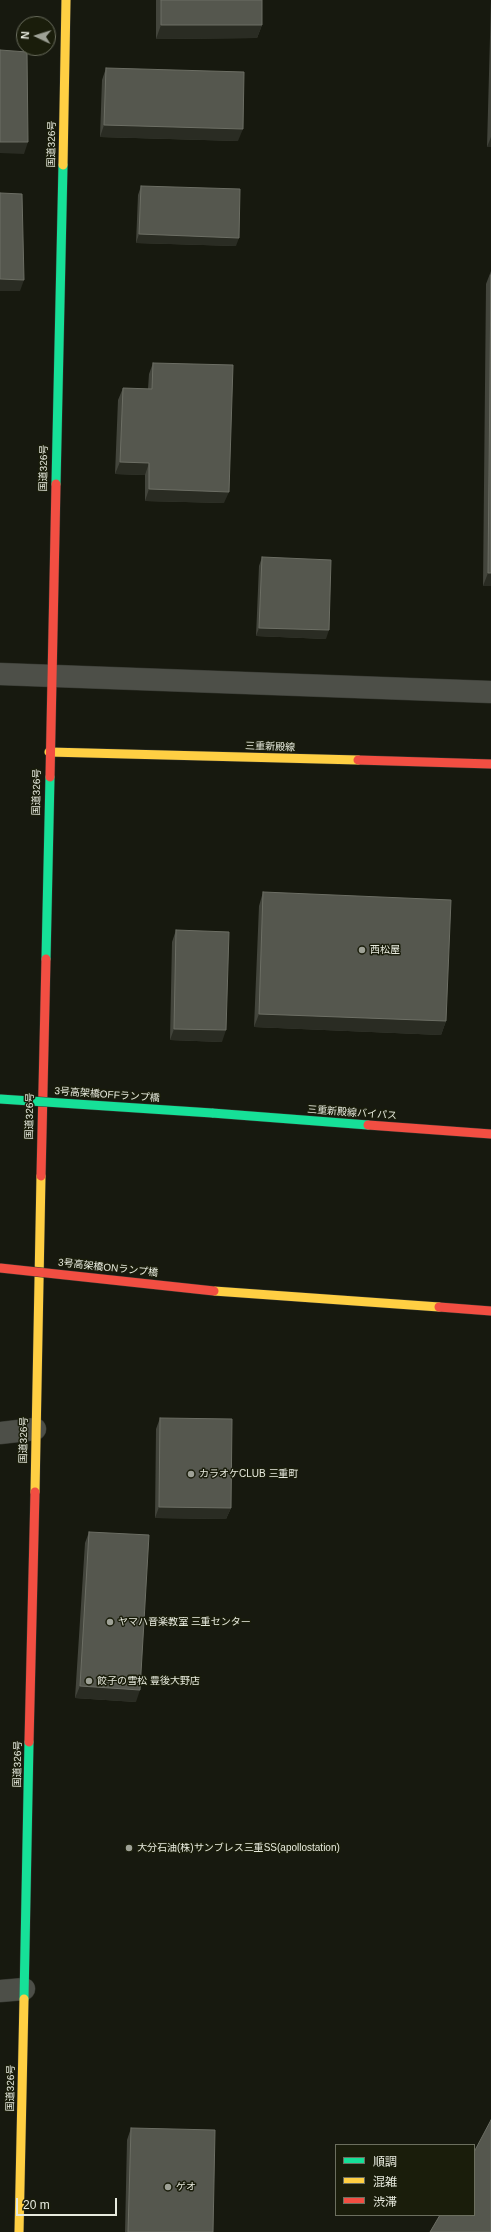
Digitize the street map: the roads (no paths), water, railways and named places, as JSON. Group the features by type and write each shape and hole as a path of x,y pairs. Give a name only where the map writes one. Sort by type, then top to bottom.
{"main road":[{"name":"国道326号","path":"19,2232 66,0"},
{"name":"三重新殿線","path":"49,752 491,764"},
{"name":"3号高架橋OFFランプ橋","path":"0,1099 212,1114"},
{"name":"三重新殿線バイパス","path":"212,1114 491,1134"},
{"name":"3号高架橋ONランプ橋","path":"0,1268 214,1291 491,1311"}],"street":[{"path":"0,674 491,692"},
{"path":"0,1433 35,1429"},
{"path":"0,1991 24,1989"}],"place":[{"name":"西松屋","path":"362,950"},
{"name":"カラオケCLUB 三重町","path":"191,1474"},
{"name":"ヤマハ音楽教室 三重センター","path":"110,1622"},
{"name":"餃子の雪松 豊後大野店","path":"89,1681"},
{"name":"大分石油(株)サンブレス三重SS(apollostation)","path":"129,1848"},
{"name":"ゲオ","path":"168,2187"}]}
